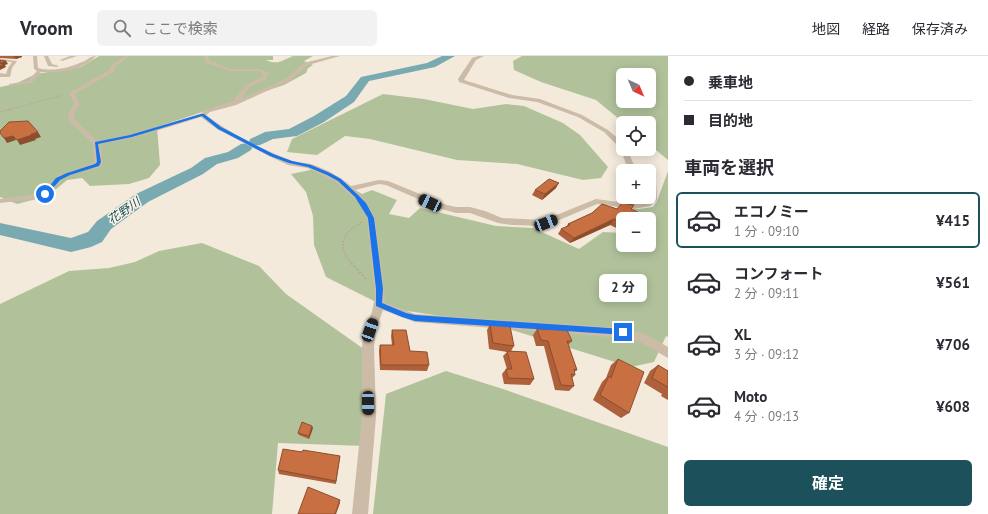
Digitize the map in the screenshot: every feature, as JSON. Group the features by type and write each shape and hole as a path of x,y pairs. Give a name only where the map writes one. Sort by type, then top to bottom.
{"street":[{"path":"35,56 36,69 40,70 60,70 75,67 86,63 94,56"},
{"path":"46,56 50,65 57,66"},
{"path":"62,60 75,56"},
{"path":"0,200 40,196 45,194 58,179 97,165 99,162 96,143 72,121 71,114 77,104 72,93 111,71 114,65 128,56"},
{"path":"206,56 208,62 224,68 260,70 267,74 264,78 248,86 234,104"},
{"path":"96,143 131,137 202,115 208,111 234,104 283,82 306,64 338,56"},
{"path":"482,56 474,58 461,81 511,96 538,100 580,116 606,131 616,140"},
{"path":"0,60 15,61 10,68 8,76 0,75"},
{"path":"10,86 30,82 40,70"},
{"path":"202,115 219,128 271,155 309,166 329,174 350,189 363,203 371,218 380,289 379,304 370,330 368,347 369,416 360,514"},
{"path":"350,189 379,182 388,183 444,207 476,212 512,222 546,223 596,201 616,204"},
{"path":"618,204 640,207 649,204"},
{"path":"379,304 415,318 623,332 641,337 668,353"}],"path":[{"path":"0,112 72,93"},
{"path":"371,218 364,221 346,234 342,240 342,246 352,266 380,289"}],"green space":[{"path":"99,56 273,56 273,60 266,60 270,62 277,62 293,56 313,56 304,61 313,65 308,68 306,73 284,85 157,127 160,165 149,178 129,184 90,186 82,178 67,180 48,196 17,204 0,197 0,87 15,84 36,74 81,67"},
{"path":"522,56 668,56 668,160 656,150 656,116 616,116 596,100 541,82 514,70 513,61"},
{"path":"383,94 424,99 473,109 506,104 524,106 563,123 580,135 608,167 601,178 583,180 517,164 457,160 370,139 345,136 317,155 287,152 292,139"},
{"path":"315,169 332,176 362,194 372,190 397,200 389,214 409,218 420,208 496,226 533,228 579,249 603,232 616,233 616,252 656,252 656,212 631,212 627,208 639,209 653,207 656,204 668,171 668,337 666,336 654,362 631,367 493,324 388,308 326,277 314,245 313,216 306,192 291,174"},
{"path":"202,243 259,266 286,294 368,352 365,446 278,443 272,514 0,514 0,304 69,271 109,268 135,262 159,251"},
{"path":"446,371 506,390 668,447 668,514 373,514 386,394"}],"building":[{"path":"28,121 38,132 17,140 13,136 4,138 0,133 0,131 9,122"},
{"path":"549,179 559,183 545,194 535,190"},
{"path":"602,204 617,209 621,204 628,204 634,205 631,209 638,212 616,212 616,220 614,219 574,238 561,229 570,225 568,224 592,213"},
{"path":"490,324 510,326 514,346 493,343"},
{"path":"537,329 567,330 572,341 567,341 577,370 574,369 575,375 571,374 574,386 561,385 548,341 541,340"},
{"path":"392,330 406,330 410,351 427,352 429,365 381,365 380,345 394,345"},
{"path":"507,351 526,352 534,379 508,378 506,369 512,369"},
{"path":"618,359 644,372 629,413 600,395 609,376 611,378"},
{"path":"658,365 668,371 668,387 652,378"},
{"path":"302,422 312,426 309,436 298,433"},
{"path":"283,449 302,452 303,450 340,456 336,481 278,470"},
{"path":"308,487 340,500 335,514 298,514"}],"waterway":[{"name":"花野川","path":"255,142 270,135 292,133 319,119 350,99 365,79 431,65 450,56"},
{"name":"花野川","path":"0,229 71,245 84,242 95,237 104,225 142,198 197,171 211,161 233,155 246,147"}],"route":[{"path":"45,194 58,179 97,165 99,162 96,143 131,137 202,115 219,128 271,155 309,166 329,174 340,180 357,196 363,203 371,218 380,289 379,304 415,318 569,330 623,332"}]}
